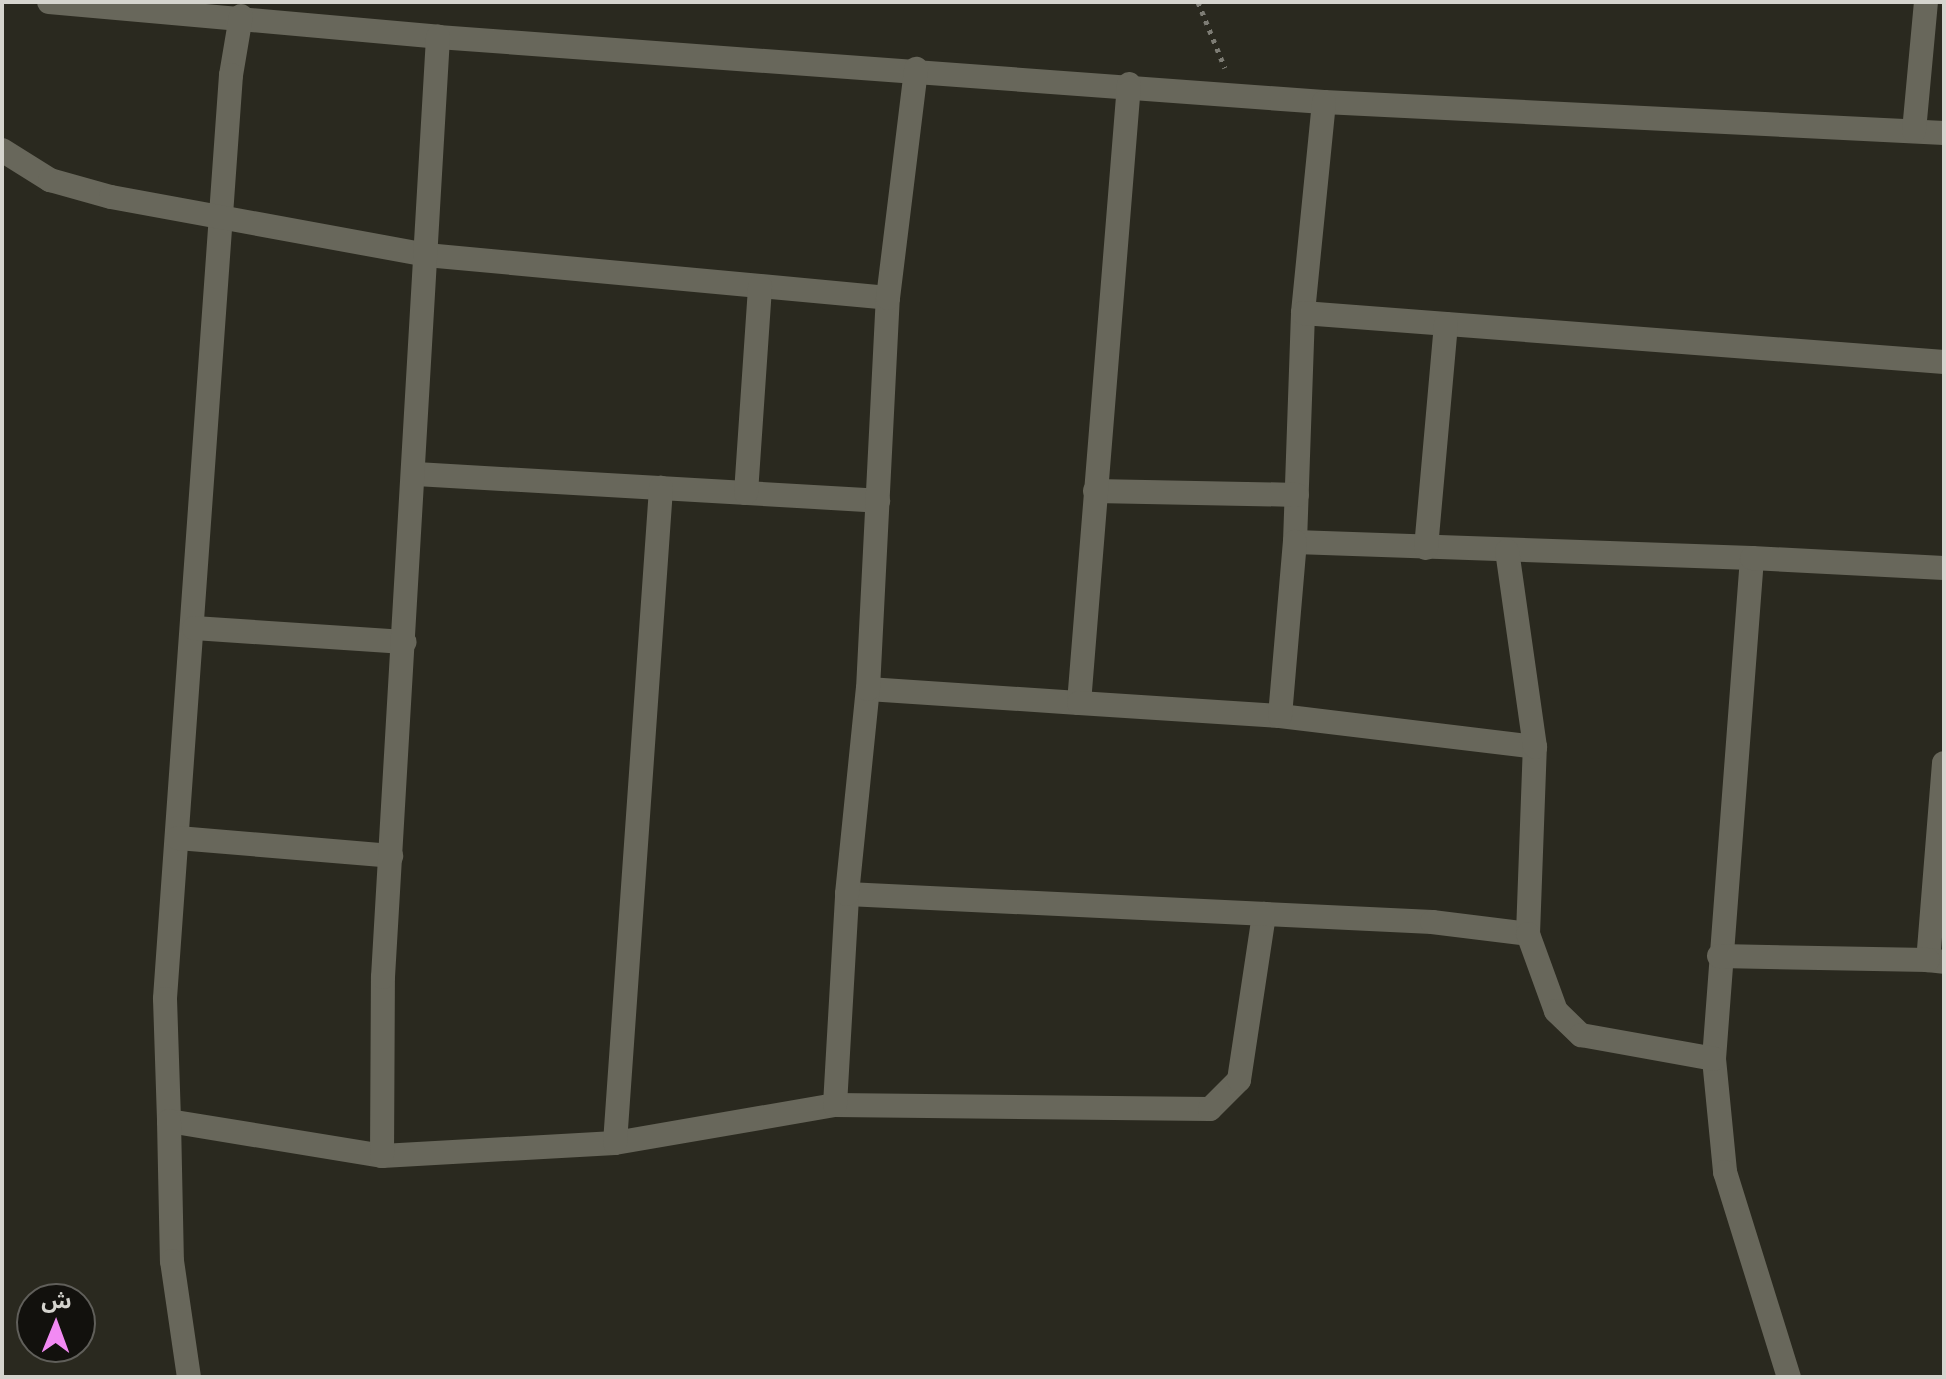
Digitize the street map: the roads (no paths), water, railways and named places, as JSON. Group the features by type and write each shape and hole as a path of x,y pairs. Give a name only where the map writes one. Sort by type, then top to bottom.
{"street":[{"path":"49,2 241,16 438,37 1129,84 1324,102 1944,133"},
{"path":"1914,131 1926,2"},
{"path":"189,1377 172,1261 165,999 241,16"},
{"path":"382,1156 383,977 416,474 438,37"},
{"path":"835,1105 847,894 868,689 888,298 916,69"},
{"path":"1079,703 1129,84"},
{"path":"1280,716 1295,542 1303,313 1324,102"},
{"path":"2,150 50,180 223,218 426,255 888,298"},
{"path":"746,493 760,286"},
{"path":"1303,313 1944,362"},
{"path":"1426,548 1446,324"},
{"path":"416,474 878,501"},
{"path":"615,1143 661,488"},
{"path":"1095,491 1297,495"},
{"path":"1295,542 1944,568"},
{"path":"1507,551 1535,747 1528,934 1556,1011 1581,1035 1714,1059"},
{"path":"1752,558 1719,956 1714,1059 1725,1172 1789,1377"},
{"path":"194,628 405,642"},
{"path":"868,689 1280,716 1535,747"},
{"path":"1719,956 1936,961 1944,763"},
{"path":"178,838 391,856"},
{"path":"847,894 1432,922 1528,934"},
{"path":"169,1121 382,1156 615,1143 835,1105 1210,1109 1239,1080 1264,914"}]}
